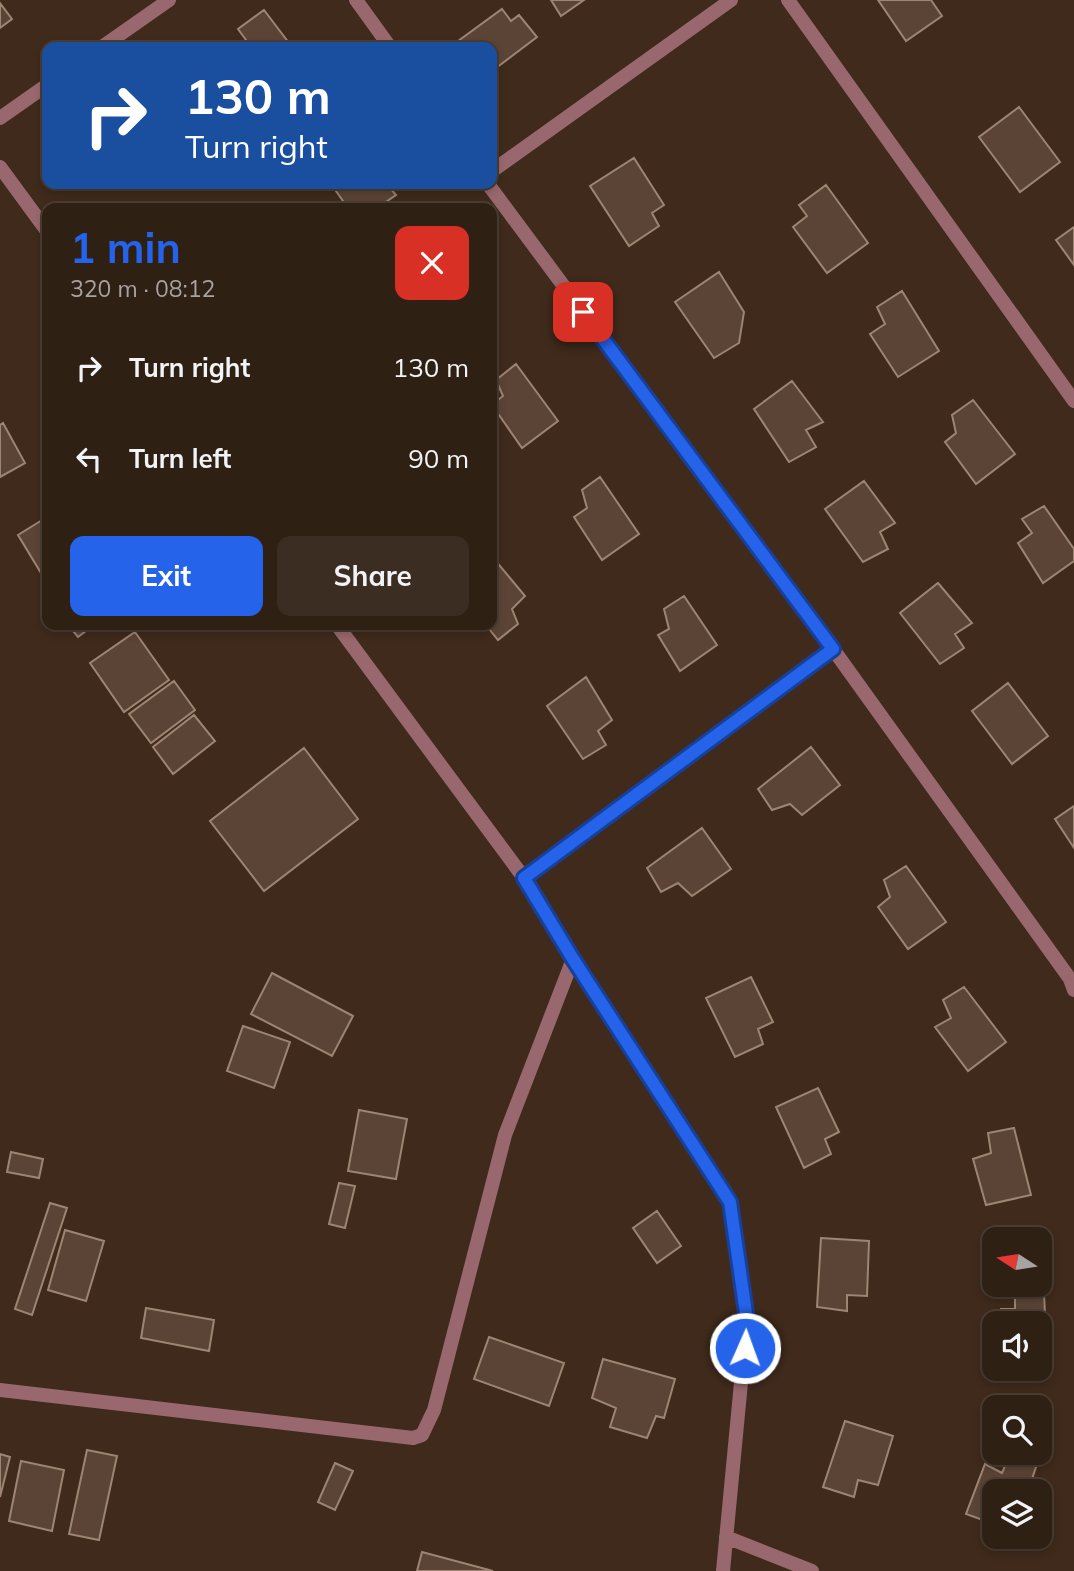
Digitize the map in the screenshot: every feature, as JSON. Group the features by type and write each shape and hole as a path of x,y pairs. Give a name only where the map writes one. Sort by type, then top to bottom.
{"street":[{"path":"109,42 169,0"},
{"path":"356,0 386,42"},
{"path":"497,167 731,0"},
{"path":"789,0 1074,401"},
{"path":"0,118 42,89"},
{"path":"0,167 42,225"},
{"path":"492,189 833,649 1073,982"},
{"path":"341,630 524,878 573,959 730,1202 747,1320 723,1571"},
{"path":"524,878 833,649"},
{"path":"0,1390 413,1438 422,1435 434,1410 505,1135 573,959"},
{"path":"726,1537 812,1571"}],"building":[{"path":"551,0 584,0 561,16"},
{"path":"878,0 931,0 942,16 906,41"},
{"path":"0,3 12,19 0,28"},
{"path":"502,9 511,21 519,15 537,37 497,67 497,42 457,42"},
{"path":"264,10 288,42 243,42 246,40 238,29"},
{"path":"1019,107 1060,162 1020,192 979,137"},
{"path":"634,158 664,205 652,213 659,226 629,246 590,186"},
{"path":"826,185 868,243 827,273 793,227 807,216 799,205"},
{"path":"335,189 391,189 396,195 384,203 344,203"},
{"path":"1074,227 1074,265 1056,240"},
{"path":"719,272 744,312 739,343 714,358 675,302"},
{"path":"902,291 939,351 898,377 870,334 885,324 877,307"},
{"path":"516,364 558,421 522,448 497,412 497,401 503,396 497,379"},
{"path":"792,381 823,422 806,430 816,447 789,462 754,409"},
{"path":"973,400 1015,454 976,484 945,442 956,433 952,415"},
{"path":"3,423 25,463 0,477 0,425"},
{"path":"600,477 639,534 602,560 574,517 587,508 582,490"},
{"path":"864,481 895,523 880,532 888,549 863,562 825,509"},
{"path":"1044,506 1074,549 1074,561 1043,583 1018,543 1032,533 1022,519"},
{"path":"42,520 41,573 18,535"},
{"path":"497,562 525,596 512,609 518,624 498,640 490,630 497,630"},
{"path":"938,583 972,623 955,634 964,648 940,664 900,613"},
{"path":"684,596 717,645 680,671 658,635 669,629 664,609"},
{"path":"72,630 87,630 78,637"},
{"path":"135,632 169,680 124,712 90,663"},
{"path":"586,677 612,720 598,731 606,745 583,759 547,706"},
{"path":"174,681 195,710 151,743 129,714"},
{"path":"1008,683 1048,736 1012,764 972,711"},
{"path":"194,715 215,741 173,774 153,747"},
{"path":"811,747 840,785 802,815 790,804 772,810 758,789"},
{"path":"304,748 358,819 264,891 210,821"},
{"path":"1074,806 1074,848 1055,819"},
{"path":"702,828 731,869 692,896 678,883 661,892 647,868"},
{"path":"906,866 946,922 908,949 878,907 890,897 884,880"},
{"path":"272,973 353,1016 332,1056 251,1014"},
{"path":"751,977 773,1022 758,1029 763,1044 735,1057 706,998"},
{"path":"964,987 1006,1042 968,1071 935,1027 951,1018 943,1000"},
{"path":"243,1026 290,1042 274,1088 227,1071"},
{"path":"818,1088 839,1132 825,1139 831,1154 804,1168 776,1107"},
{"path":"359,1110 407,1119 396,1179 348,1171"},
{"path":"1014,1128 1031,1195 986,1205 973,1159 991,1153 988,1133"},
{"path":"11,1152 43,1159 39,1178 7,1172"},
{"path":"339,1183 355,1186 345,1228 329,1224"},
{"path":"50,1203 67,1208 32,1315 15,1309"},
{"path":"657,1211 681,1246 657,1263 633,1228"},
{"path":"65,1230 104,1241 86,1301 48,1290"},
{"path":"821,1238 869,1241 867,1296 847,1295 847,1311 817,1307"},
{"path":"1015,1297 1044,1297 1045,1311 1001,1311 1015,1309"},
{"path":"146,1308 214,1320 209,1351 141,1338"},
{"path":"489,1337 564,1363 549,1406 474,1379"},
{"path":"603,1359 675,1379 664,1418 656,1416 647,1438 610,1427 616,1408 592,1398"},
{"path":"845,1421 893,1436 878,1485 858,1480 854,1497 823,1487"},
{"path":"87,1450 117,1456 99,1540 69,1534"},
{"path":"0,1454 10,1457 0,1497"},
{"path":"21,1461 64,1470 52,1531 9,1521"},
{"path":"335,1463 353,1471 335,1510 318,1502"},
{"path":"985,1465 1002,1473 1005,1465 1037,1465 1032,1479 982,1479 982,1520 966,1514"},
{"path":"422,1552 493,1571 417,1571"}],"route":[{"path":"583,312 833,649 524,878 573,959 730,1202 747,1320 745,1348"}]}
